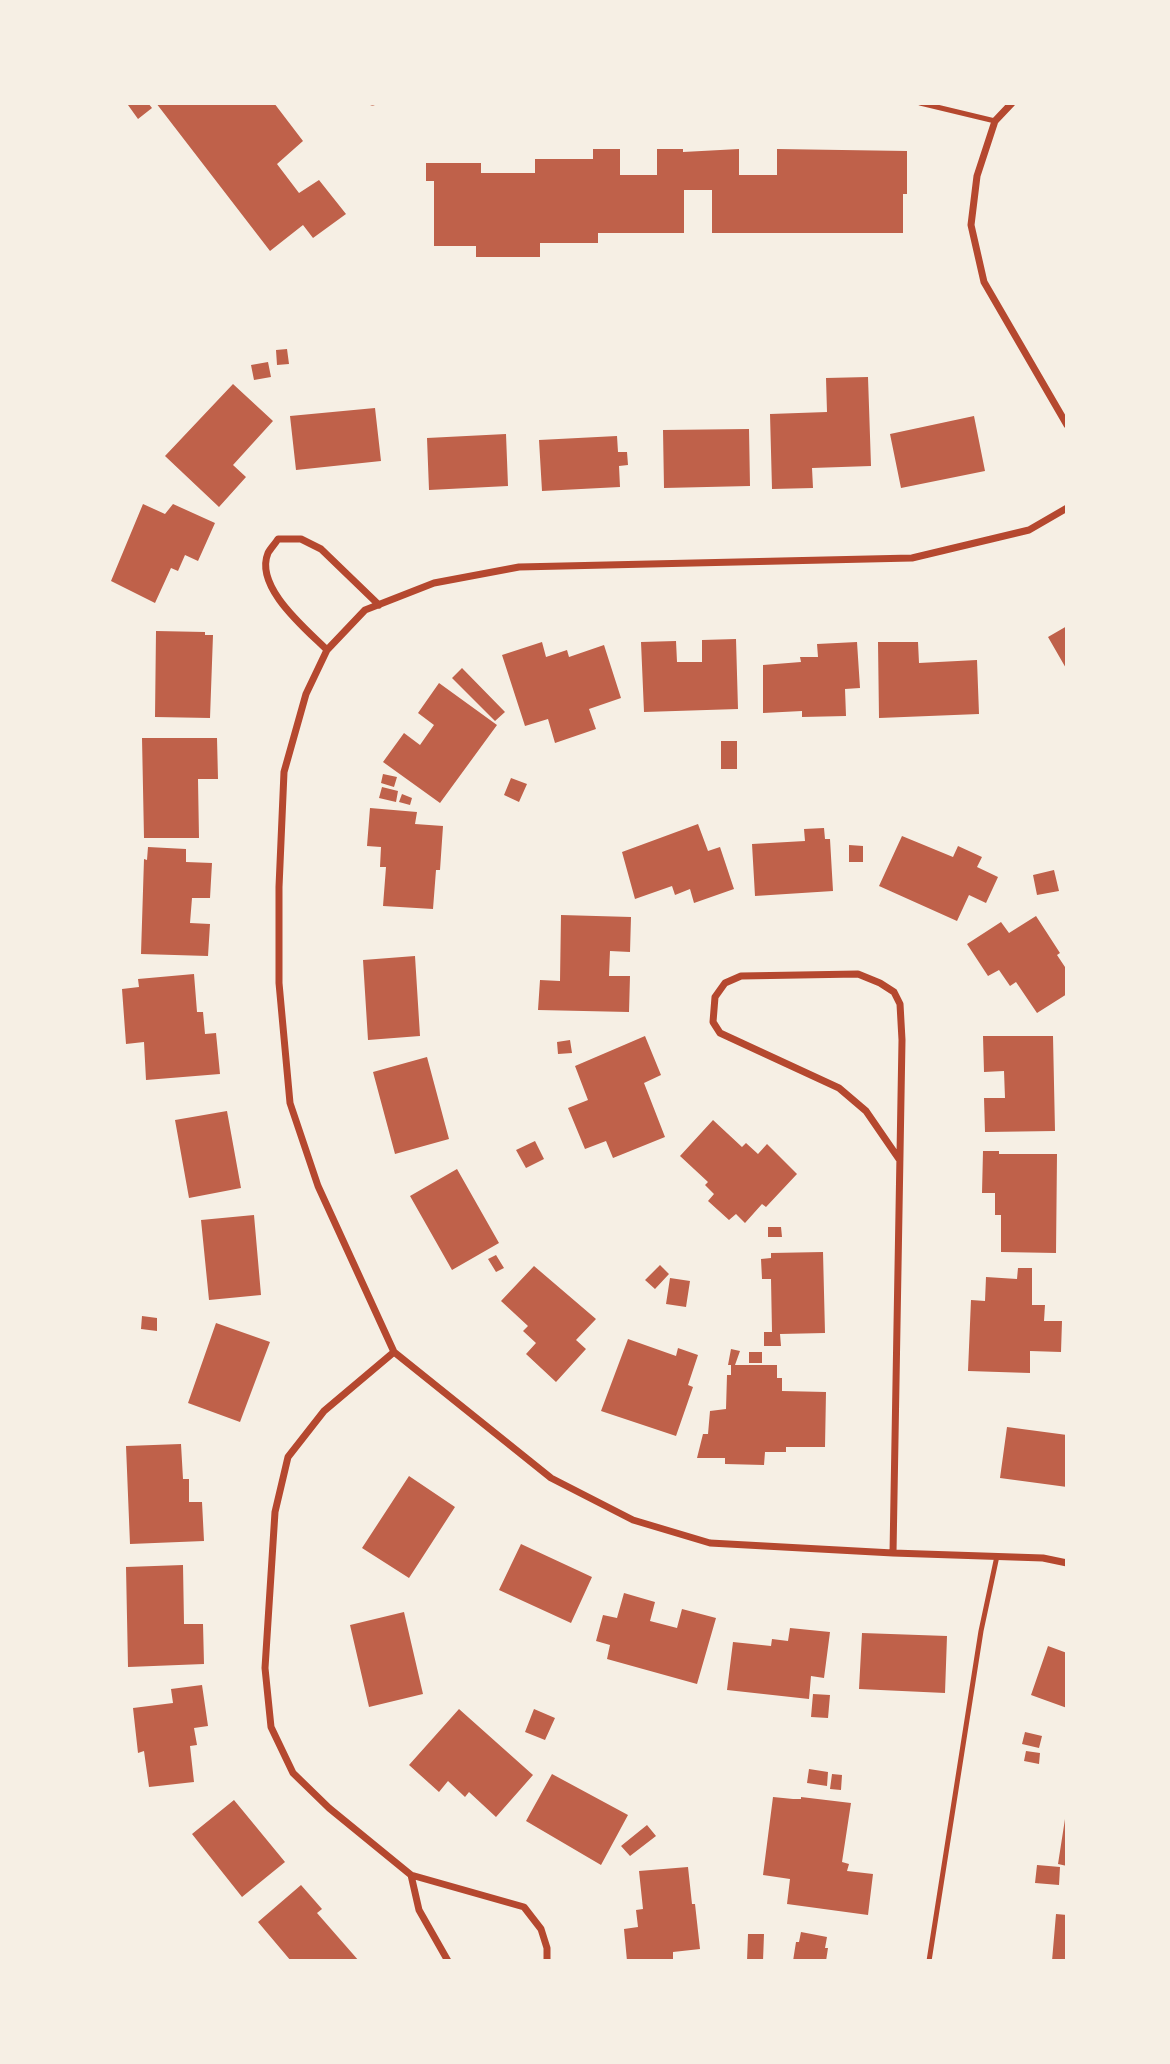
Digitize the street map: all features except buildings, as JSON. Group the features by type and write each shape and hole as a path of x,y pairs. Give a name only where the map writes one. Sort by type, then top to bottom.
{"street":[{"path":"1012,103 995,121 977,176 971,225 985,282 1067,425"},
{"path":"1067,508 1029,530 912,558 519,567 434,583 365,610 327,650 306,694 284,772 279,887 279,983 290,1103 318,1186 394,1352 551,1478 634,1520 710,1543 1043,1558 1067,1563"},
{"path":"327,650 276,599 267,575 267,554 278,540 300,540 321,549 379,605"},
{"path":"893,1553 900,1159 902,1040 900,1004 894,992 880,982 858,974 741,976 725,983 715,997 713,1021 720,1033 839,1088 866,1111 900,1159"},
{"path":"394,1352 324,1411 288,1457 275,1512 265,1668 271,1727 293,1773 329,1808 411,1875 524,1907 533,1915 541,1929 547,1948 547,1961"},
{"path":"411,1875 419,1910 449,1961"}],"lane":[{"path":"920,103 995,121"},
{"path":"929,1961 981,1631 997,1556"}]}
